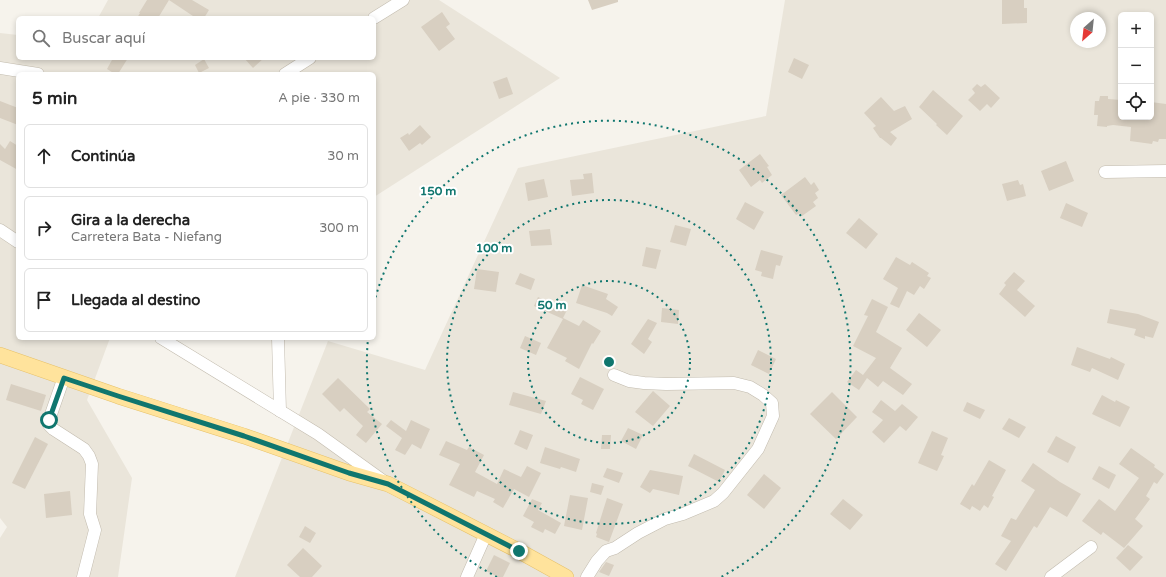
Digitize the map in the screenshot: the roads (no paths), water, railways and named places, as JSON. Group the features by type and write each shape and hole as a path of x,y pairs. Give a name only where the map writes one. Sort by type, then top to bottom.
{"main road":[{"path":"0,355 118,396 244,436 349,473 388,484 566,577"}],"street":[{"path":"376,17 403,0"},
{"path":"288,72 307,60"},
{"path":"0,68 25,72"},
{"path":"1105,172 1166,171"},
{"path":"0,230 16,241"},
{"path":"164,340 318,434 388,484"},
{"path":"278,340 280,411"},
{"path":"587,577 597,561 606,551 615,548 638,533 666,519 683,514 714,501 723,493 758,449 774,416 772,403 763,394 750,387 734,383 644,383 629,381 614,375"},
{"path":"64,378 49,420 49,425 84,449 92,464 90,514 94,530 83,577"},
{"path":"467,577 486,534"},
{"path":"1051,577 1091,547"}]}
